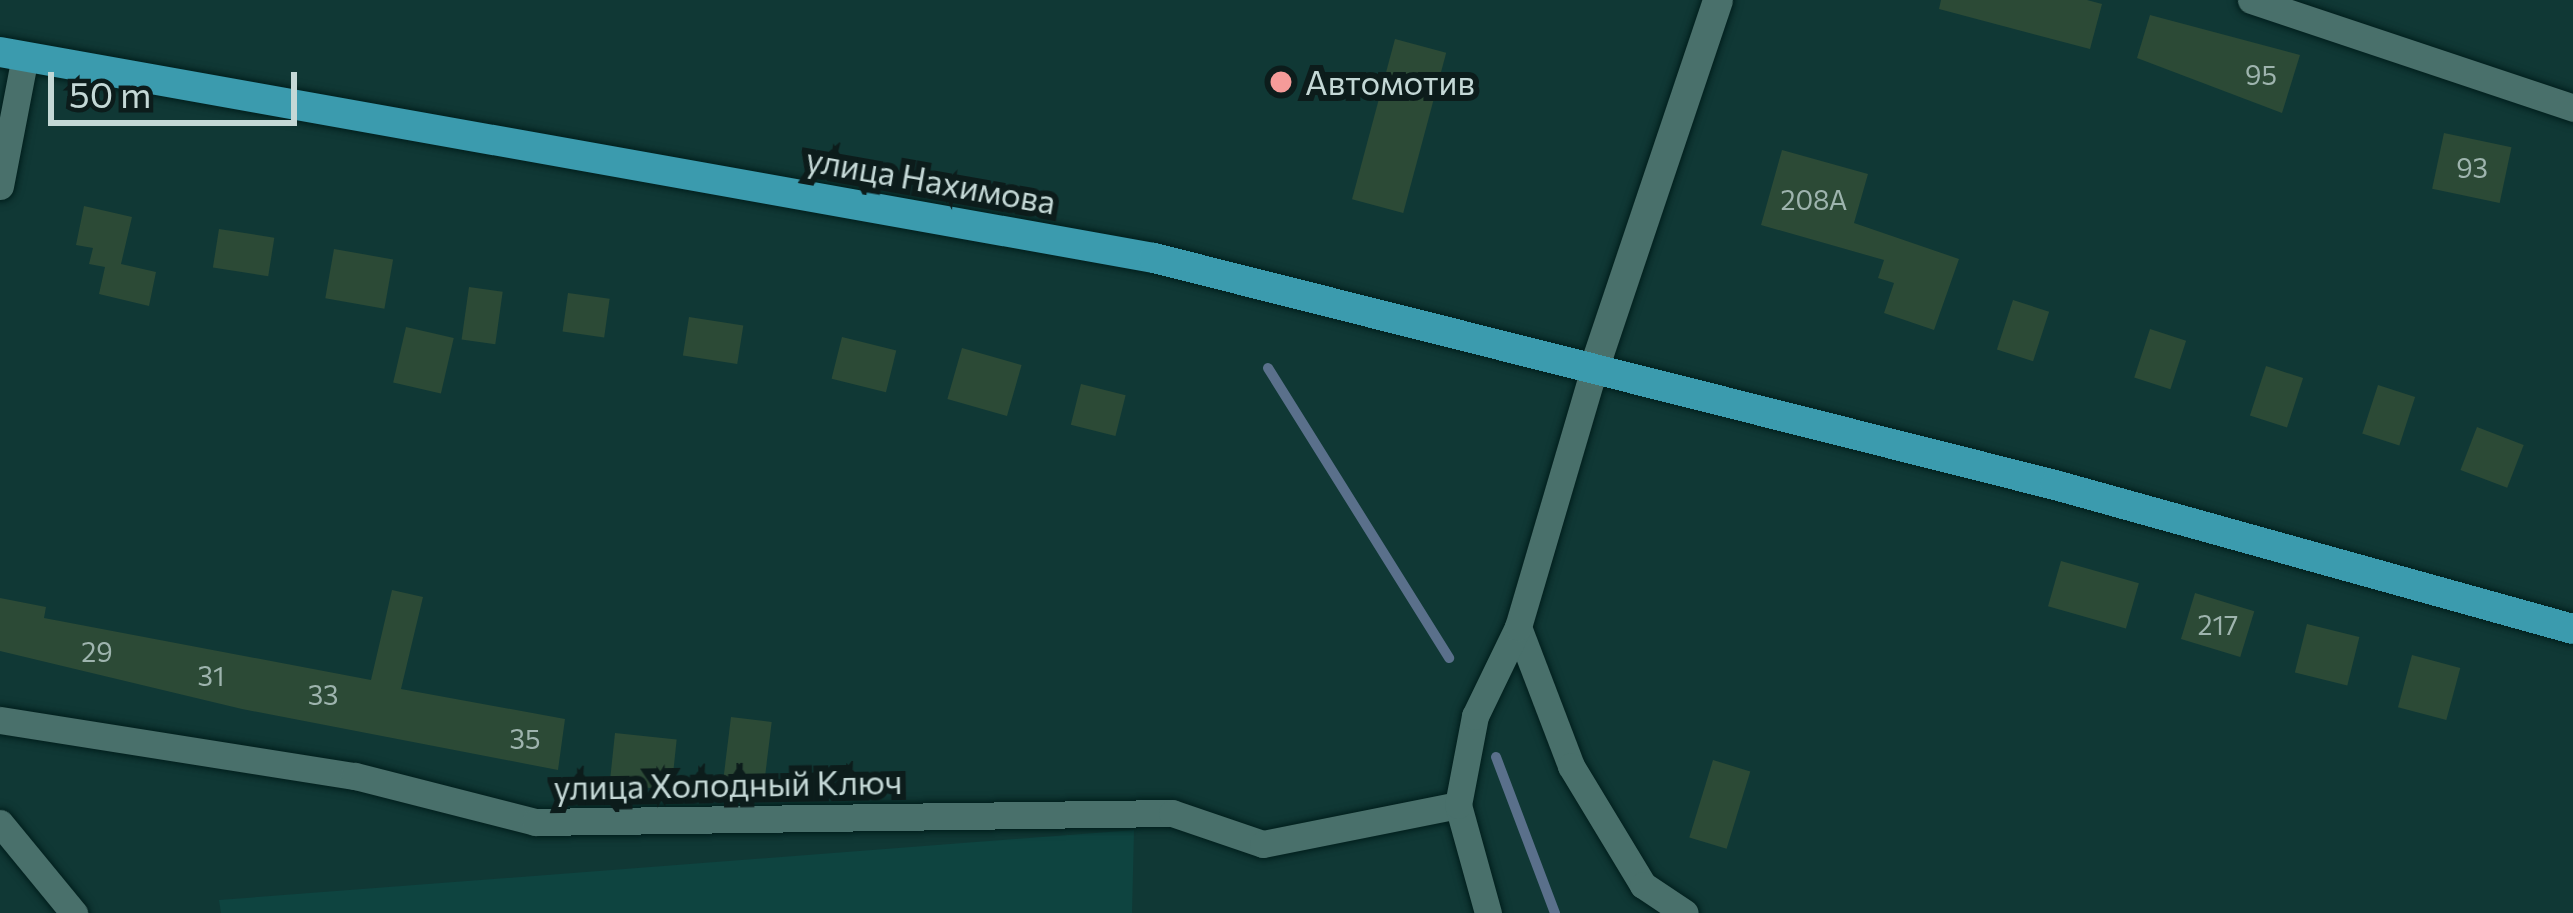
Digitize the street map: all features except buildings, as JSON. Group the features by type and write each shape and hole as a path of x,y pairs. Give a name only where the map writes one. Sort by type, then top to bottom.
{"main road":[{"name":"улица Нахимова","path":"12,54 1049,236 1839,433 2573,629"}],"street":[{"path":"1488,913 1458,805 1475,716 1518,627 1593,372 1718,0"},
{"path":"2251,0 2573,108"},
{"path":"0,186 12,54"},
{"path":"1518,627 1571,766 1643,885 1685,913"},
{"name":"улица Холодный Ключ","path":"0,720 356,776 535,822 1172,813 1263,844 1458,805"},
{"path":"0,823 74,913"}],"shaded area":[{"path":"1134,830 1132,913 221,913 219,900"}],"waterway":[{"path":"1268,368 1449,658"},
{"path":"1496,757 1555,913"}],"place":[{"name":"Автомотив","path":"1281,82"}]}
